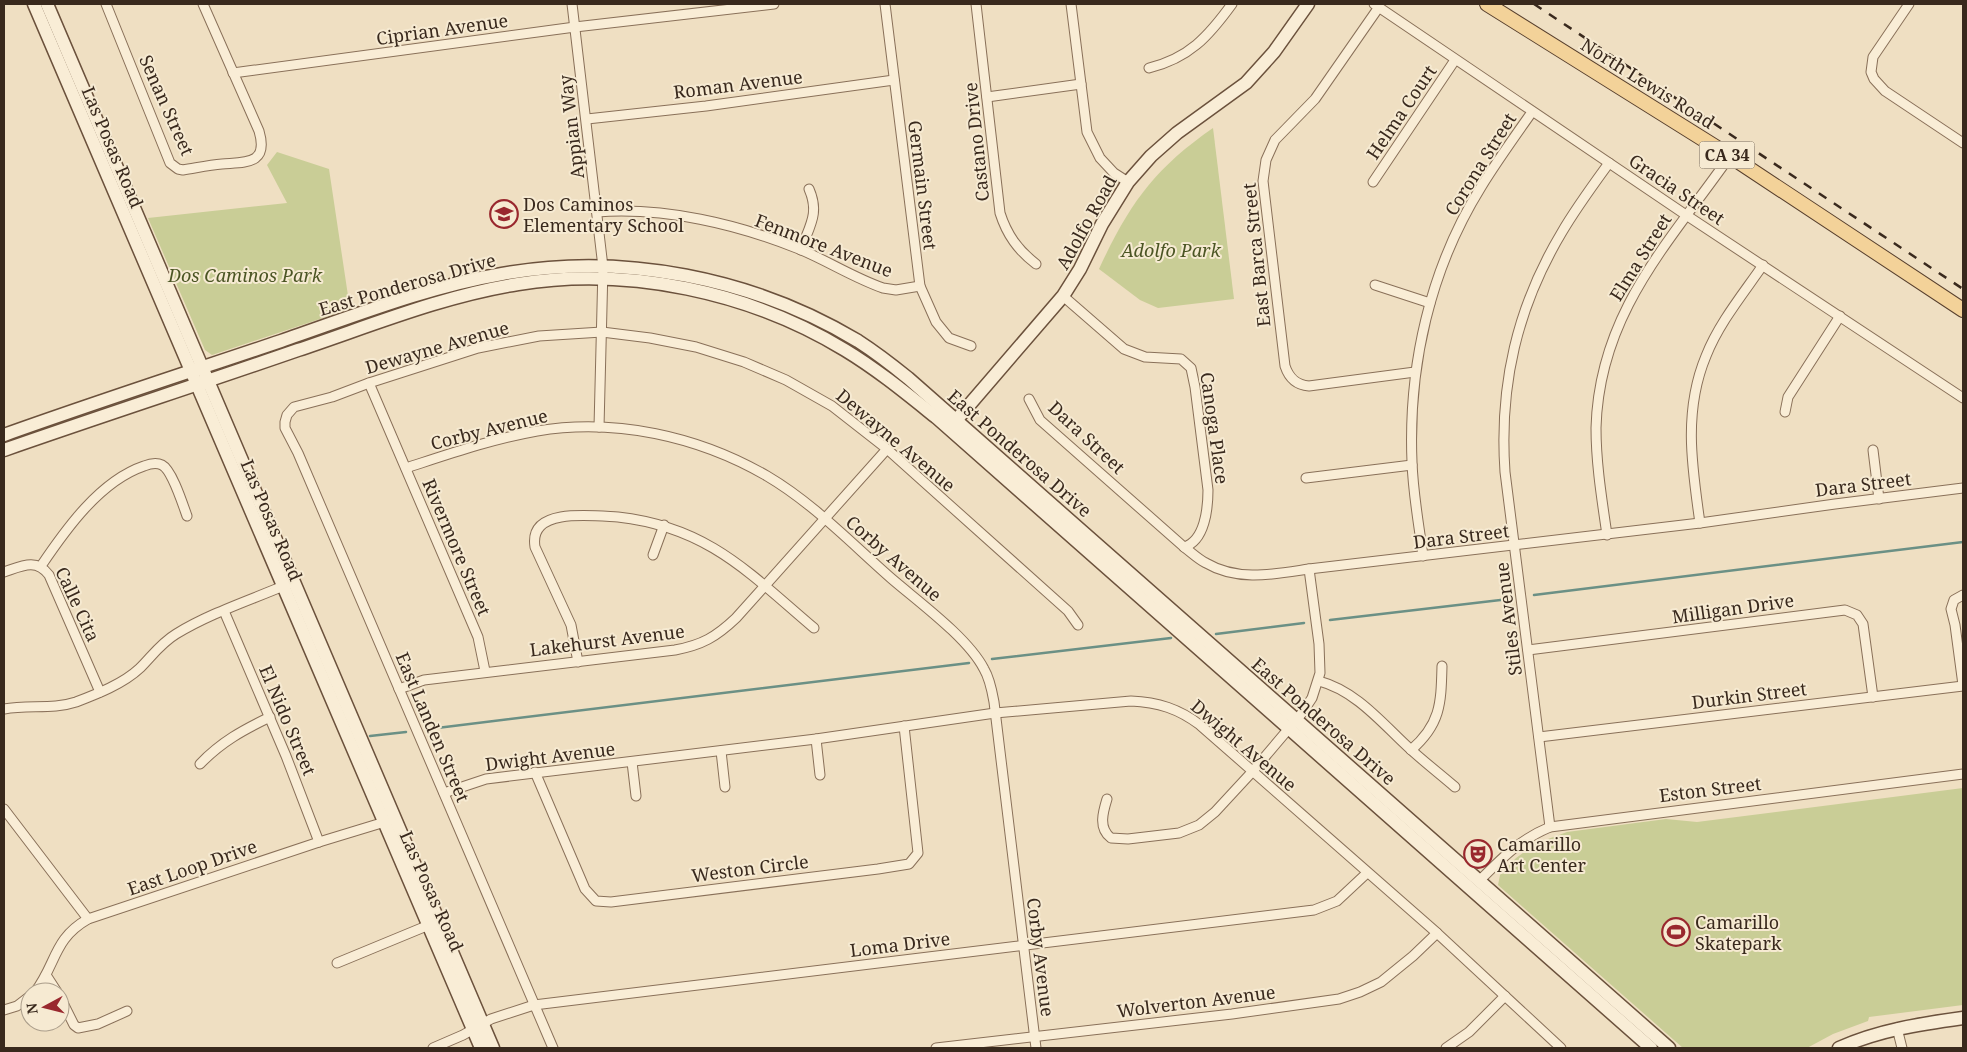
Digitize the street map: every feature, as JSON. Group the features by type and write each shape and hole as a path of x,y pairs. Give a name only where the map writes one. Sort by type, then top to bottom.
{"main road":[{"name":"Las Posas Road","path":"47,4 160,268 196,370"},
{"name":"Adolfo Road","path":"953,424 1064,296 1107,215 1128,182 1151,156 1177,133 1232,94 1259,70 1308,4"},
{"name":"North Lewis Road","path":"1488,4 1730,156 1963,310"},
{"name":"Las Posas Road","path":"36,9 117,202 202,383 478,1027 481,1048"},
{"path":"36,9 48,18 71,73 79,78"},
{"path":"117,202 125,201 150,258 160,268"},
{"name":"East Ponderosa Drive","path":"4,435 403,300 472,280 541,268 603,273 653,284 694,290 752,306 777,316 842,348 953,424 1475,886 1651,1048"},
{"name":"East Ponderosa Drive","path":"4,450 410,312 478,292 538,281 603,273"},
{"name":"Las Posas Road","path":"389,820 429,925 478,1027 493,1048"},
{"name":"East Ponderosa Drive","path":"1475,886 1669,1048"},
{"path":"1845,1047 1874,1034 1897,1028 1963,1018"}],"street":[{"name":"Senan Street","path":"106,4 173,166 183,170 223,164 241,164 253,160 258,155 261,145 259,131 233,72"},
{"path":"204,4 233,72"},
{"name":"Appian Way","path":"572,4 603,273 599,427"},
{"name":"Ciprian Avenue","path":"233,72 575,27 774,4"},
{"name":"Germain Street","path":"885,4 920,286 936,322 949,338 971,346"},
{"name":"Castano Drive","path":"976,4 998,203 1003,222 1016,246 1036,264"},
{"path":"1071,4 1085,123 1093,146 1106,165 1128,182"},
{"path":"1149,68 1169,63 1190,50 1212,29 1232,4"},
{"path":"1909,4 1873,57 1871,72 1874,79 1886,91 1963,143"},
{"name":"Gracia Street","path":"1377,6 1532,112 1963,398"},
{"name":"East Barca Street","path":"1377,6 1315,99 1275,140 1268,153 1264,167 1264,196 1285,366 1291,379 1297,384 1309,386 1416,372"},
{"name":"Helma Court","path":"1373,182 1455,60"},
{"name":"Roman Avenue","path":"586,119 706,106 894,80"},
{"path":"987,97 1081,84"},
{"name":"Corona Street","path":"1423,556 1412,465 1412,414 1422,334 1430,303 1454,238 1476,195 1532,112"},
{"name":"Elma Street","path":"1607,535 1596,444 1598,409 1603,375 1614,336 1633,294 1686,215 1730,156"},
{"name":"Stiles Avenue","path":"1550,827 1516,546 1505,472 1503,444 1506,390 1515,342 1523,314 1547,258 1562,231 1609,163"},
{"path":"801,250 814,213 814,201 809,189"},
{"name":"Fenmore Avenue","path":"597,212 637,211 690,218 745,232 801,250 883,288 896,290 920,286"},
{"path":"1700,523 1690,451 1693,399 1706,356 1763,265"},
{"path":"1375,285 1430,303"},
{"name":"Canoga Place","path":"1064,296 1124,349 1145,357 1181,359 1191,368 1206,468 1208,502 1199,533 1189,545 1184,547"},
{"path":"1785,412 1788,397 1840,316"},
{"name":"Dewayne Avenue","path":"286,418 290,410 300,404 332,397 453,356 501,343 548,335 602,332 650,338 696,347 768,372 804,389 832,406 887,449 1068,611 1078,625"},
{"name":"Rivermore Street","path":"369,383 478,637 485,671"},
{"name":"Dara Street","path":"1028,399 1040,420 1184,547 1204,563 1244,575 1262,576 1607,535 1963,488"},
{"name":"East Landen Street","path":"286,418 285,428 400,690 553,1048"},
{"name":"Corby Avenue","path":"406,468 508,437 559,428 599,427 642,431 703,446 720,452 768,476 824,519 964,643 984,668 990,685 995,713 1036,1048"},
{"name":"Lakehurst Avenue","path":"400,690 424,680 485,671 675,650 703,643 723,629 765,586 887,449"},
{"path":"1873,450 1879,498"},
{"path":"41,566 72,523 91,504 119,478 150,464 165,467 187,516"},
{"path":"1306,478 1412,465"},
{"path":"578,662 571,626 535,547 534,535 538,528 546,521 555,518 582,516 629,518 664,526 696,538 720,550 745,568 814,628"},
{"path":"653,555 664,526"},
{"name":"Calle Cita","path":"4,572 29,564 41,566 49,575 100,692"},
{"path":"1107,799 1102,822 1105,831 1111,838 1128,839 1179,833 1204,821 1252,772 1312,698 1319,681 1319,644 1309,569"},
{"path":"4,709 67,704 100,692 133,674 159,646 175,634 287,585"},
{"path":"1963,595 1954,600 1951,609 1955,624 1963,685"},
{"name":"Milligan Drive","path":"1528,650 1845,610 1857,615 1863,624 1873,696"},
{"name":"El Nido Street","path":"224,611 270,717 319,842"},
{"path":"1411,750 1424,739 1436,719 1441,697 1442,666"},
{"path":"1319,681 1343,690 1357,699 1455,788"},
{"name":"Durkin Street","path":"1538,737 1963,685"},
{"name":"Dwight Avenue","path":"444,793 479,780 816,739 995,713 1131,701 1153,703 1176,710 1189,717 1437,932 1562,1048"},
{"path":"200,764 213,750 233,735 270,717"},
{"name":"Weston Circle","path":"535,772 586,889 596,901 611,902 878,869 909,864 918,853 904,726"},
{"path":"816,739 820,775"},
{"path":"721,751 725,787"},
{"name":"Dwight Avenue","path":"632,762 636,796"},
{"name":"Eston Street","path":"1475,886 1506,853 1521,841 1550,827 1963,774"},
{"path":"4,808 88,919"},
{"name":"East Loop Drive","path":"41,982 63,939 70,931 88,919 389,820"},
{"name":"Loma Drive","path":"433,1048 504,1014 534,1005 1314,910 1337,901 1367,873"},
{"path":"337,963 429,925"},
{"name":"Wolverton Avenue","path":"936,1048 1232,1014 1339,999 1381,982 1413,956 1437,932"},
{"path":"46,975 51,982"},
{"path":"1446,1048 1468,1032 1505,996"},
{"path":"4,1010 20,1004"},
{"path":"70,1017 78,1028 92,1026 127,1011"},
{"path":"1897,1028 1902,1048"}],"green space":[{"name":"Adolfo Park","path":"1213,128 1234,299 1158,308 1140,300 1099,269 1121,225 1145,190 1175,158"},
{"name":"Dos Caminos Park","path":"277,152 329,169 350,309 212,355 205,350 148,218 287,203 267,165"},
{"path":"1963,788 1963,1005 1869,1017 1868,1021 1833,1034 1807,1048 1683,1048 1498,885 1500,875 1516,858 1537,843 1567,832 1666,819 1697,822"}],"waterway":[{"path":"1534,595 1963,542"},
{"path":"1330,620 1509,599"},
{"path":"1216,634 1304,623"},
{"path":"992,659 1171,638"},
{"path":"429,729 969,663"},
{"path":"370,736 406,732"}],"railway":[{"path":"1534,4 1963,289"}],"place":[{"name":"Dos Caminos Elementary School","path":"504,214"},
{"name":"Camarillo Art Center","path":"1478,854"},
{"name":"Camarillo Skatepark","path":"1676,932"}]}
